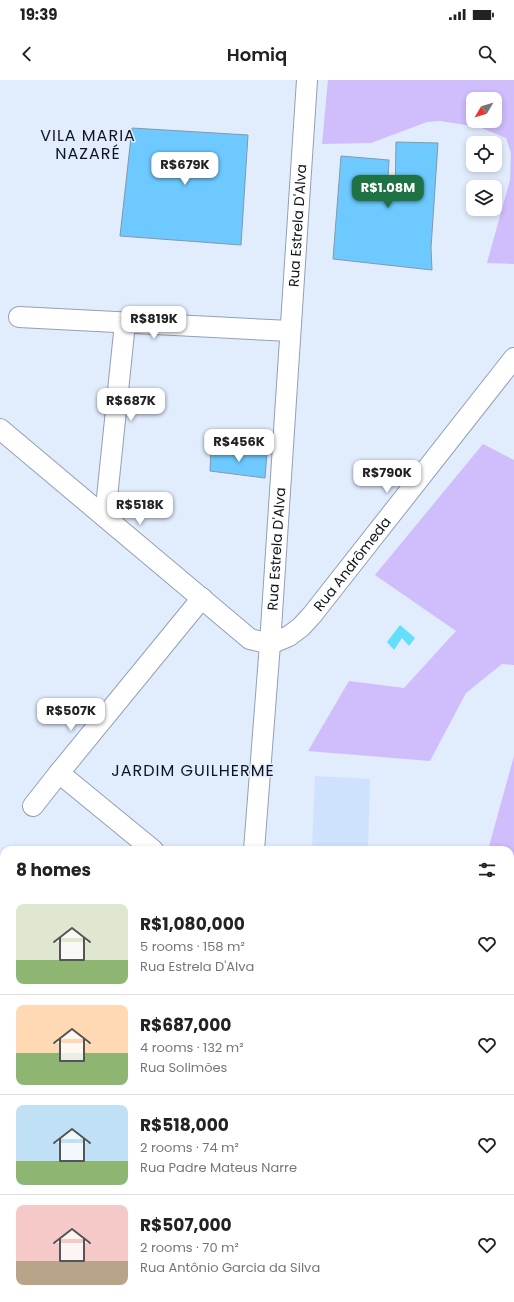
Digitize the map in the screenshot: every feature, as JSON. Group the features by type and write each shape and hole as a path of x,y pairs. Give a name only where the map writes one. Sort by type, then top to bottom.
{"street":[{"name":"Rua Estrela D'Alva","path":"254,846 270,644 307,80"},
{"path":"19,317 290,331"},
{"path":"105,517 125,323"},
{"name":"Rua Andrômeda","path":"270,644 289,636 301,627 312,615 514,358"},
{"path":"0,429 250,639 270,644"},
{"path":"33,806 202,598"},
{"path":"59,773 148,846"}],"shaded area":[{"path":"328,80 514,80 514,264 487,263 500,216 502,216 502,209 510,180 511,153 506,138 481,128 502,128 502,92 466,92 466,125 440,121 427,122 371,143 322,144"},
{"path":"483,444 514,460 514,665 502,664 466,693 430,761 308,751 349,681 404,688 456,631 375,575"},
{"path":"514,756 514,846 489,846"},
{"path":"315,776 370,779 368,846 312,846"}],"water":[{"path":"400,625 415,638 409,646 402,638 394,650 387,642"}],"building":[{"path":"132,128 248,135 241,245 120,236"},
{"path":"396,142 438,143 431,248 432,270 333,259 341,156 389,160 388,178 380,180 386,200 395,200"},
{"path":"211,450 267,453 265,478 210,471"}],"district":[{"name":"VILA MARIA NAZARÉ","path":"88,144"},
{"name":"JARDIM GUILHERME","path":"193,770"}]}
